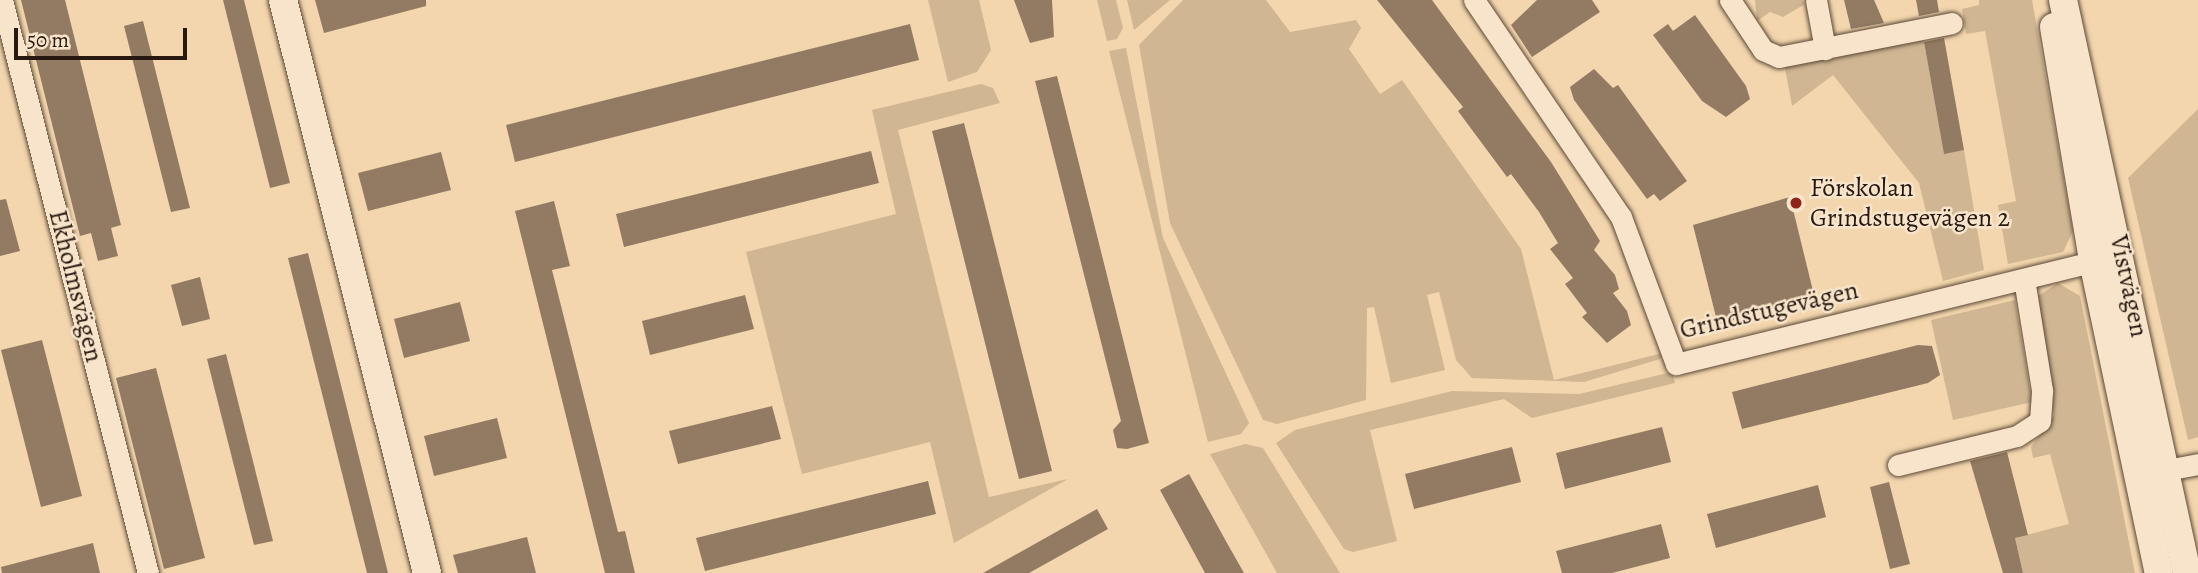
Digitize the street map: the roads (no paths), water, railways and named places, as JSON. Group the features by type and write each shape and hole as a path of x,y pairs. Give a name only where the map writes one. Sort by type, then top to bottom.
{"main road":[{"path":"283,0 427,573"},
{"name":"Vistvägen","path":"2050,0 2093,261 2159,573"},
{"name":"Vistvägen","path":"2063,0 2122,255 2187,573"}],"street":[{"name":"Ekholmsvägen","path":"2,0 148,573"},
{"path":"1730,0 1763,50 1779,57 1952,23"},
{"path":"1816,0 1825,49"},
{"name":"Grindstugevägen","path":"1482,3 1620,217 1676,364 2122,255"},
{"path":"1898,465 2017,436 2040,421 2042,390 2024,279"},
{"path":"2139,475 2198,464"}],"place":[{"name":"Förskolan Grindstugevägen 2","path":"1796,203"}]}
